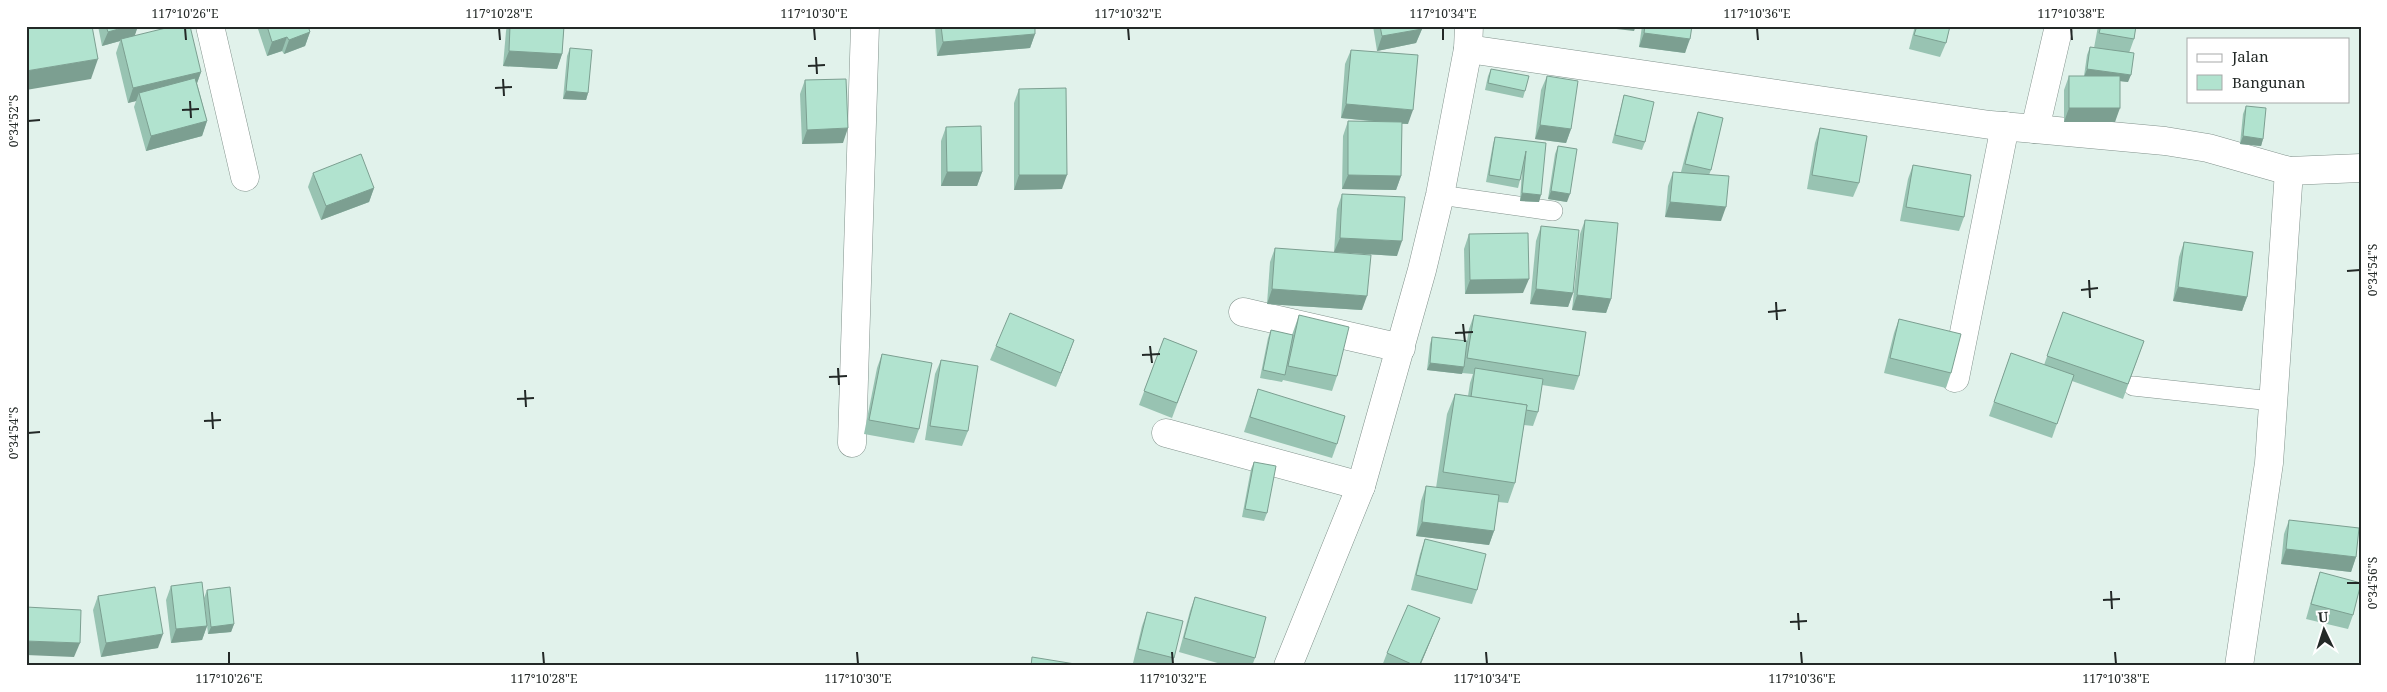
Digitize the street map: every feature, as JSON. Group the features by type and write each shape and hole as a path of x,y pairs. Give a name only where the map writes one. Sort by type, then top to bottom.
{"street":[{"path":"210,26 245,177"},
{"path":"852,443 865,26"},
{"path":"2035,129 2059,26"},
{"path":"1288,666 1361,486 1401,348 1440,195 1469,38 2005,126 2165,141 2208,148 2289,171 2361,168"},
{"path":"1955,378 2005,126"},
{"path":"2239,666 2269,463 2289,171"},
{"path":"1243,312 1401,348"},
{"path":"1166,432 1361,486"}],"lane":[{"path":"1440,195 1553,211"},
{"path":"2133,386 2272,401"}],"building":[{"path":"26,26 92,26 98,59 26,71"},
{"path":"106,26 129,26 108,32"},
{"path":"174,26 190,26 201,72 133,88 121,39"},
{"path":"267,26 308,26 310,32 289,40 287,37 272,42"},
{"path":"510,26 564,26 562,54 509,51"},
{"path":"941,26 1035,26 1035,34 943,42"},
{"path":"1380,26 1421,26 1422,29 1382,36"},
{"path":"1645,26 1692,26 1690,39 1644,33"},
{"path":"1917,26 1950,26 1946,43 1914,35"},
{"path":"2101,26 2136,26 2134,39 2099,33"},
{"path":"2090,47 2134,53 2131,75 2087,69"},
{"path":"570,48 592,50 588,93 566,91"},
{"path":"1351,50 1418,55 1413,110 1346,104"},
{"path":"1491,69 1529,76 1525,91 1488,83"},
{"path":"1547,76 1578,81 1571,129 1540,125"},
{"path":"2069,76 2120,76 2120,108 2069,108"},
{"path":"195,78 207,121 151,136 139,93"},
{"path":"846,79 848,128 807,130 805,80"},
{"path":"1066,88 1067,175 1019,175 1019,89"},
{"path":"1624,95 1654,102 1645,142 1615,135"},
{"path":"2246,106 2266,108 2263,139 2243,136"},
{"path":"1698,112 1723,118 1711,170 1685,164"},
{"path":"1348,121 1402,122 1401,176 1348,175"},
{"path":"981,126 982,172 947,172 946,127"},
{"path":"1820,128 1867,136 1859,183 1812,175"},
{"path":"1495,137 1546,143 1541,195 1522,193 1526,151 1520,180 1489,175"},
{"path":"1558,146 1577,149 1570,194 1551,191"},
{"path":"361,154 374,188 326,206 313,173"},
{"path":"1913,165 1971,175 1964,217 1906,207"},
{"path":"1673,172 1729,176 1726,207 1670,202"},
{"path":"1342,194 1405,197 1402,241 1340,238"},
{"path":"1585,220 1618,223 1611,299 1577,295"},
{"path":"1541,226 1579,230 1573,293 1536,289"},
{"path":"1528,233 1529,279 1470,280 1469,234"},
{"path":"2184,242 2253,252 2247,297 2178,287"},
{"path":"1275,248 1371,255 1367,296 1272,289"},
{"path":"2063,312 2144,341 2128,384 2047,356"},
{"path":"1010,313 1074,340 1061,373 996,346"},
{"path":"1299,315 1349,327 1337,376 1288,366"},
{"path":"1474,315 1586,332 1579,376 1467,358"},
{"path":"1899,319 1961,334 1951,373 1890,358"},
{"path":"1271,330 1293,335 1285,375 1263,370"},
{"path":"1432,337 1467,341 1464,367 1430,363"},
{"path":"1164,338 1197,351 1177,403 1144,391"},
{"path":"2011,353 2074,375 2057,424 1994,402"},
{"path":"882,354 932,363 919,429 869,420"},
{"path":"941,360 978,366 968,431 930,426"},
{"path":"1475,368 1543,379 1538,412 1526,410 1527,405 1471,397"},
{"path":"1258,389 1345,416 1337,444 1250,417"},
{"path":"1455,394 1527,405 1515,483 1443,472"},
{"path":"1254,462 1276,466 1267,513 1245,509"},
{"path":"1426,486 1499,495 1494,531 1422,522"},
{"path":"2289,520 2359,528 2356,557 2286,549"},
{"path":"1425,539 1486,554 1477,590 1416,575"},
{"path":"2320,572 2361,583 2353,615 2311,604"},
{"path":"202,582 207,626 176,629 171,586"},
{"path":"155,587 163,634 106,643 98,596"},
{"path":"230,587 234,624 211,627 207,590"},
{"path":"1195,597 1266,617 1255,658 1184,638"},
{"path":"1408,605 1440,618 1419,666 1387,653"},
{"path":"26,607 81,610 80,643 26,641"},
{"path":"1147,612 1183,621 1174,658 1138,649"},
{"path":"1032,657 1075,664 1075,666 1031,666"}]}
